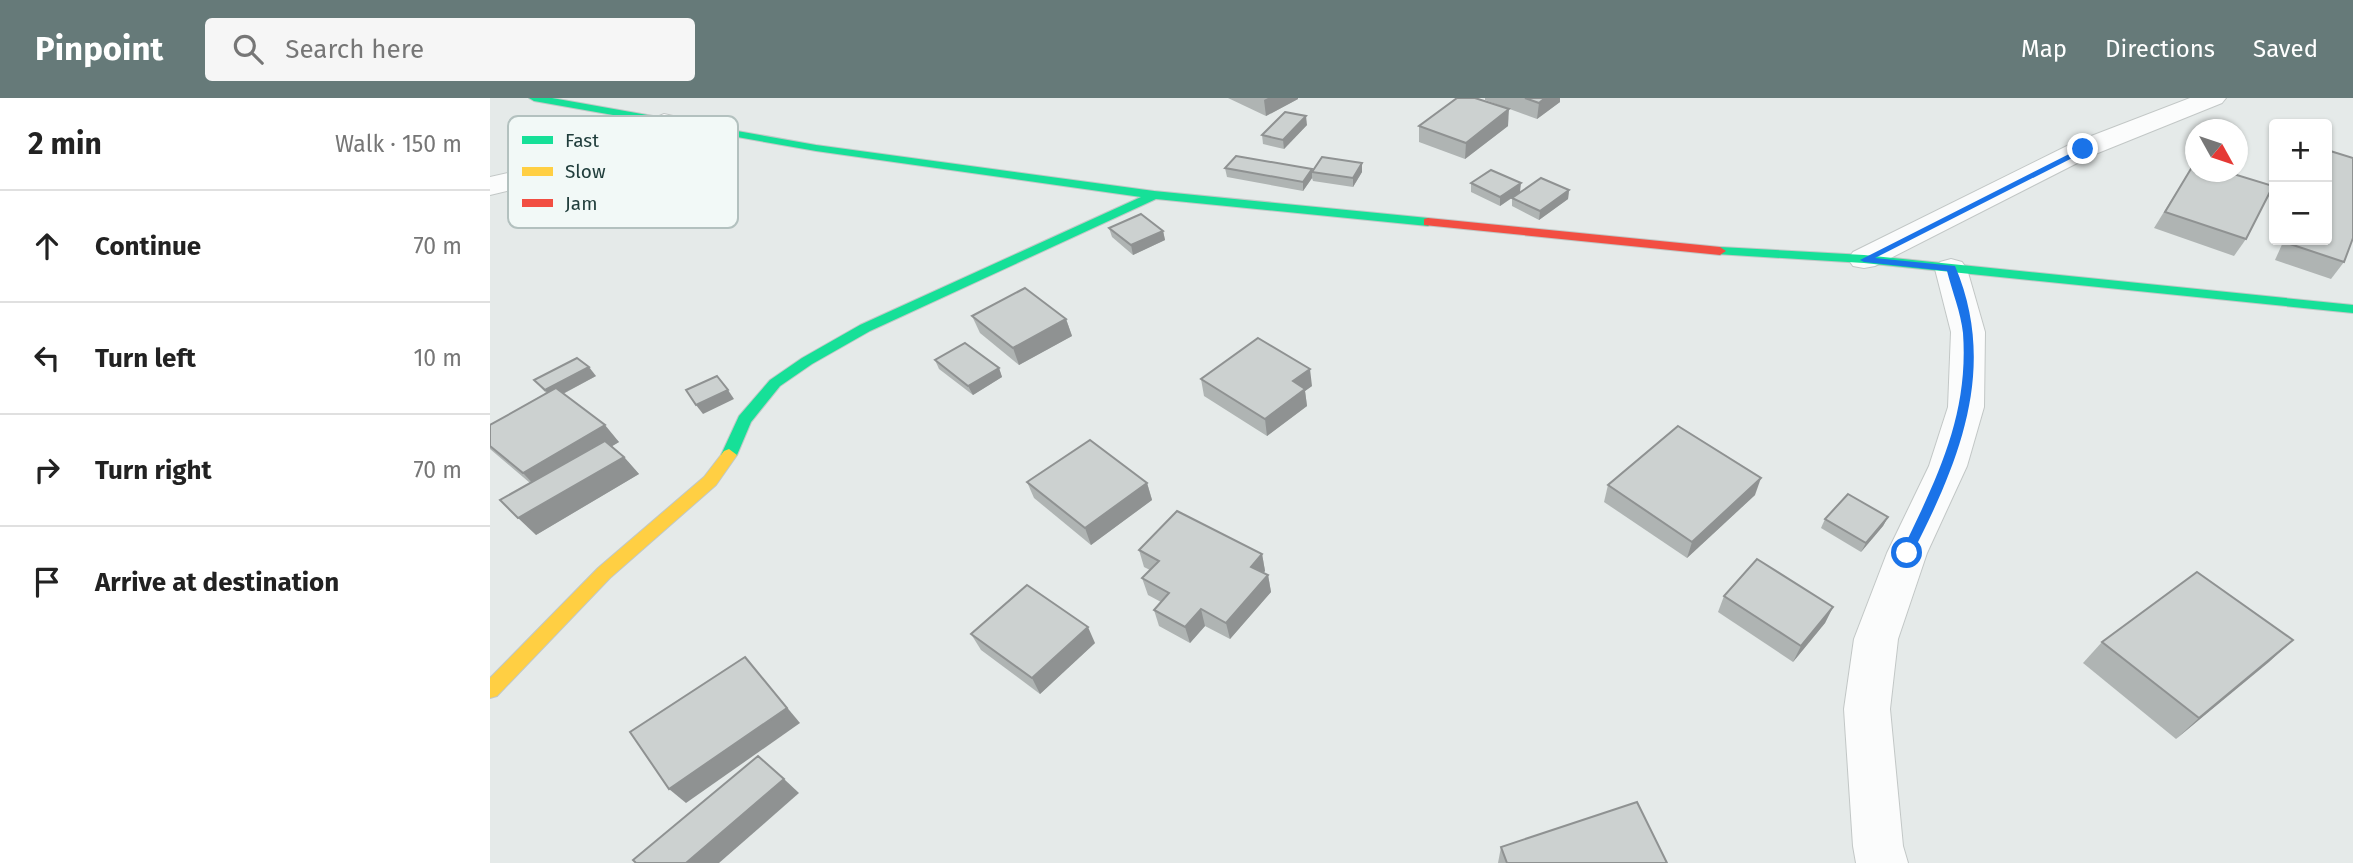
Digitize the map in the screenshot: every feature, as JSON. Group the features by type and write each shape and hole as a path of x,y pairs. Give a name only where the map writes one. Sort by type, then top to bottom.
{"street":[{"path":"534,98 632,116"},
{"path":"1864,260 2083,149 2213,98"},
{"path":"738,135 1154,195 1657,245 1951,268 2353,309"},
{"path":"490,186 508,182"},
{"path":"490,691 604,573 710,481 734,448 744,420 775,383 865,328 1154,195"},
{"path":"1882,863 1878,846 1867,709 1876,639 1907,553 1948,466 1966,407 1968,332 1951,268"}],"building":[{"path":"1457,98 1475,98 1509,109 1466,143 1419,126"},
{"path":"1525,98 1545,98 1539,103"},
{"path":"1285,112 1306,116 1283,140 1262,135"},
{"path":"2332,152 2353,158 2353,238 2344,262 2293,245 2332,245"},
{"path":"1236,156 1312,169 1303,182 1225,168"},
{"path":"1322,157 1362,163 1353,178 1312,172"},
{"path":"1491,170 1521,183 1500,197 1471,183"},
{"path":"1541,178 1569,190 1540,211 1512,198"},
{"path":"2248,178 2269,185 2269,194 2246,239 2165,212 2185,179 2185,182 2248,182"},
{"path":"1141,214 1163,231 1131,245 1109,228"},
{"path":"1025,288 1066,319 1013,348 972,316"},
{"path":"1258,338 1310,369 1293,381 1305,389 1265,419 1201,379"},
{"path":"965,343 999,368 968,386 935,360"},
{"path":"577,358 589,367 545,390 534,380"},
{"path":"717,376 728,390 696,405 686,390"},
{"path":"556,388 605,425 523,473 490,446 490,425"},
{"path":"1678,426 1761,478 1692,542 1608,485"},
{"path":"1090,440 1147,483 1085,528 1027,482"},
{"path":"605,441 624,457 518,518 500,500"},
{"path":"1848,494 1888,517 1866,543 1825,519"},
{"path":"1177,511 1262,554 1251,567 1268,575 1226,623 1201,609 1185,627 1154,610 1169,593 1142,578 1159,561 1139,550"},
{"path":"1757,559 1833,607 1801,646 1724,596"},
{"path":"2197,572 2293,640 2199,718 2102,642"},
{"path":"1027,585 1088,627 1032,678 971,634"},
{"path":"745,657 787,708 669,789 630,732"},
{"path":"758,756 784,779 686,863 636,863 633,860"},
{"path":"1637,802 1667,863 1507,863 1501,847"}],"traffic: fast":[{"path":"534,98 636,116"},
{"path":"738,134 816,148 1154,195 1428,222"},
{"path":"729,455 744,420 775,383 807,361 865,328 1154,195"},
{"path":"1720,251 1864,259 2353,309"}],"traffic: slow":[{"path":"490,690 604,573 710,481 729,455"}],"traffic: jam":[{"path":"1428,222 1720,251"}],"route":[{"path":"1907,553 1948,466 1966,407 1968,332 1951,268 1864,260 2083,149"}]}
